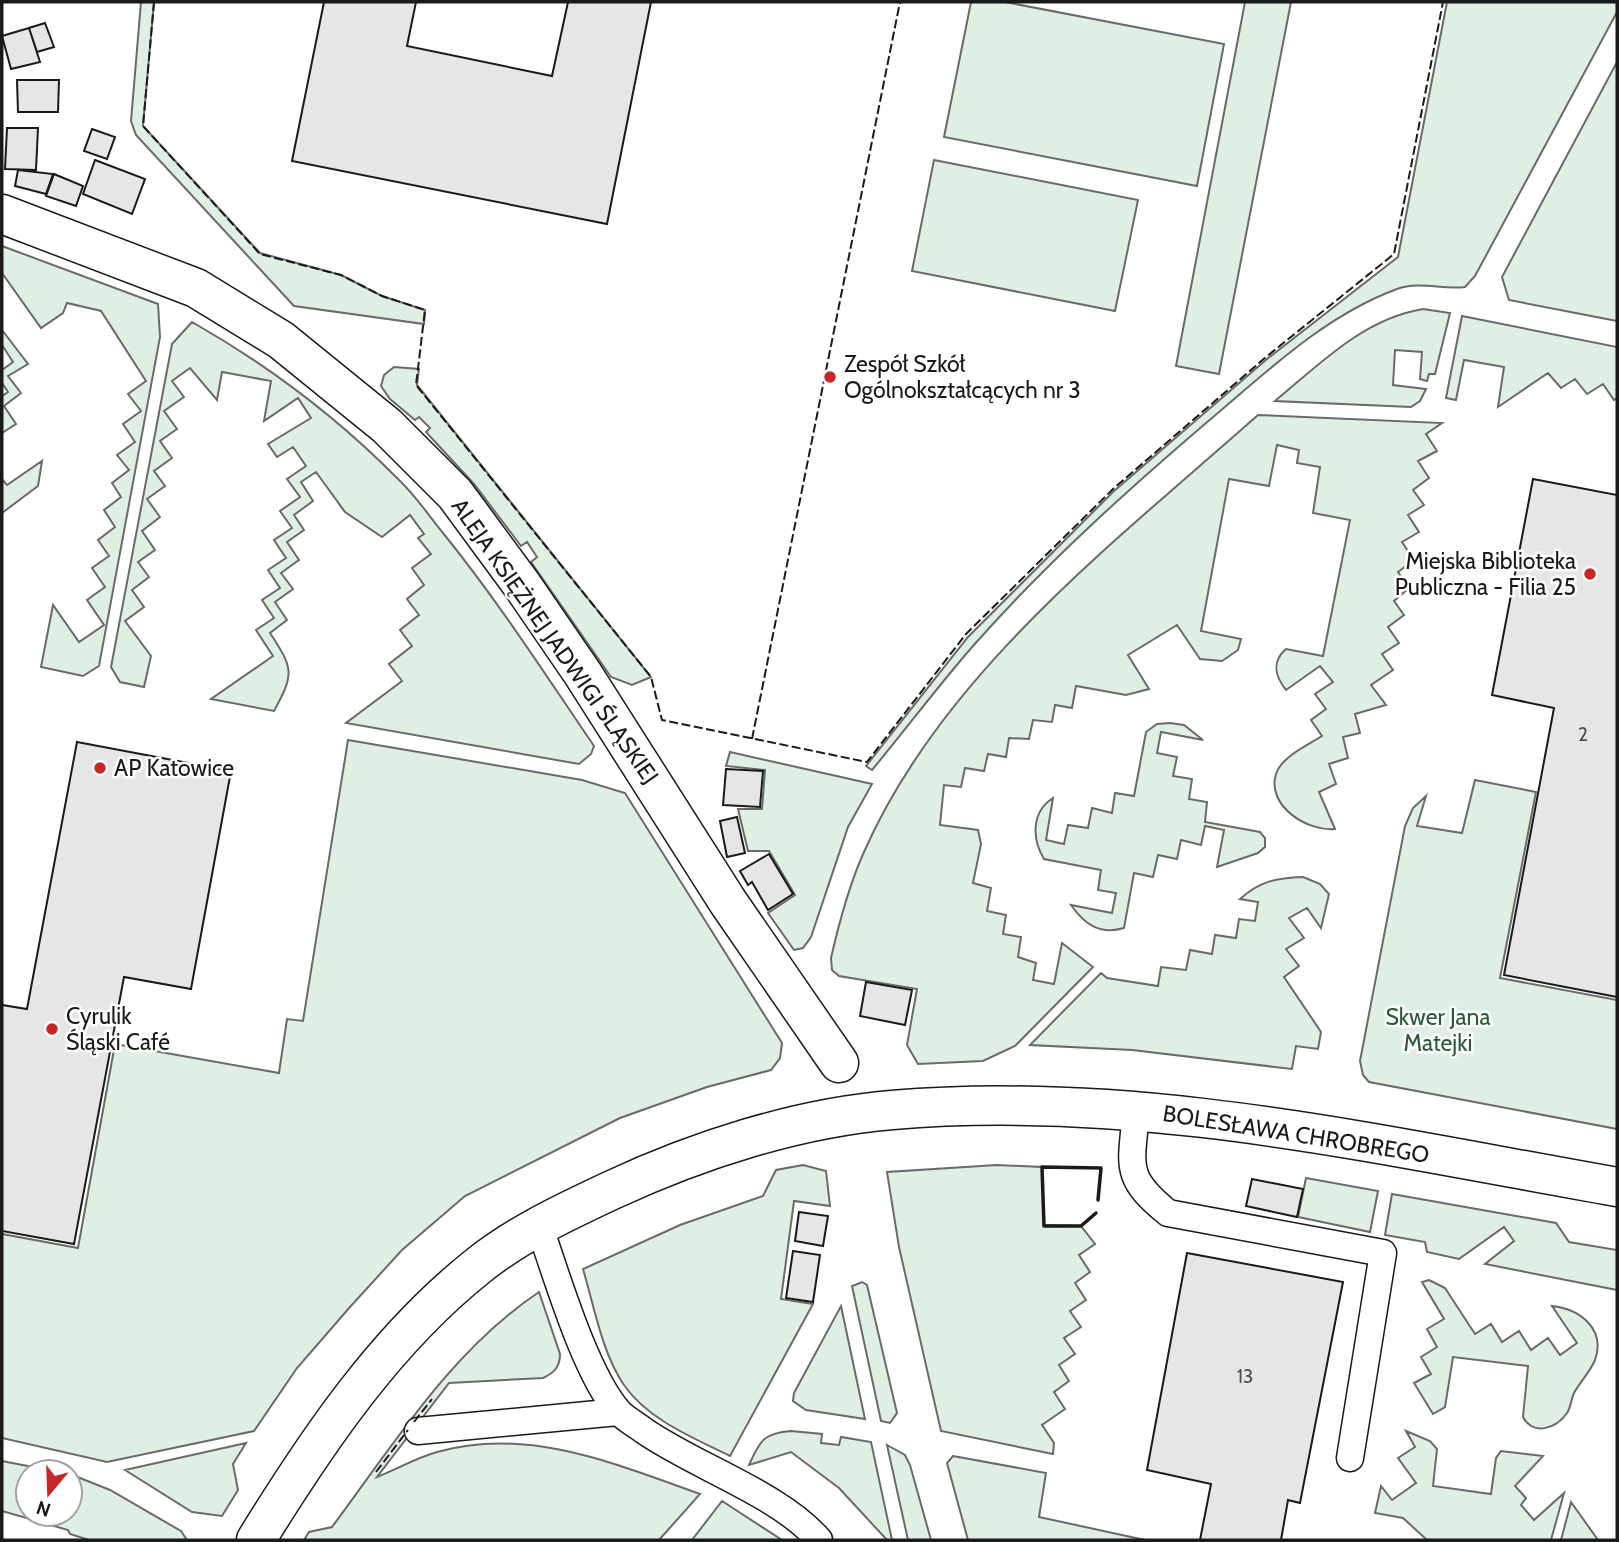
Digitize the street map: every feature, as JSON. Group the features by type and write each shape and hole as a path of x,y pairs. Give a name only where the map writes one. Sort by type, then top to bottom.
{"street":[{"name":"ALEJA KSIĘŻNEJ JADWIGI ŚLĄSKIEJ","path":"2,214 196,288 281,340 346,391 455,494 583,674 728,902 839,1063"},
{"name":"BOLESŁAWA CHROBREGO","path":"256,1540 340,1413 440,1299 481,1264 539,1225 657,1169 738,1142 849,1115 891,1110 1012,1106 1136,1111 1251,1122 1617,1187"}],"lane":[{"path":"1136,1111 1133,1173 1143,1192 1168,1213 1382,1253 1350,1458"},
{"path":"539,1225 594,1374 618,1412 658,1440 728,1477 806,1526 818,1540"},
{"path":"418,1431 618,1412"}],"green space":[{"path":"141,2 154,2 143,126 260,253 341,275 382,296 425,310 424,324 294,306 136,135 131,121"},
{"path":"971,2 1005,2 1224,44 1197,186 944,137"},
{"path":"1245,2 1291,2 1219,374 1176,366"},
{"path":"1447,2 1617,2 1617,12 1475,276 1465,287 1423,286 1397,289 1348,312 1303,342 1155,467 1061,554 973,646 872,770 866,766 968,637 1114,491 1267,359 1398,257"},
{"path":"1617,62 1617,321 1509,300 1502,277"},
{"path":"934,160 1138,200 1115,311 912,271"},
{"path":"2,246 158,304 160,337 99,666 83,676 41,667 53,605 79,642 104,625 87,600 105,587 92,568 109,556 98,540 115,527 104,510 121,497 112,483 129,470 117,455 135,442 123,424 141,411 128,394 146,381 101,311 67,303 63,313 41,328 2,273"},
{"path":"1423,309 1450,313 1435,374 1429,374 1427,381 1420,379 1422,352 1395,350 1393,385 1426,389 1420,401 1411,407 1275,401 1326,358 1362,333 1401,314"},
{"path":"1462,316 1617,347 1617,398 1614,400 1603,384 1587,394 1575,379 1561,388 1548,373 1498,407 1504,367 1464,360 1456,400 1446,398"},
{"path":"192,322 274,374 327,414 405,486 521,638 594,746 591,754 579,764 346,723 402,681 389,664 412,646 400,630 419,615 407,599 424,585 412,568 431,554 418,538 424,534 410,515 382,537 345,512 316,472 301,482 313,501 294,515 304,530 287,542 299,560 281,573 293,589 275,602 287,620 270,633 287,663 288,679 281,698 274,711 211,699 273,656 256,630 274,618 262,600 280,588 268,570 286,558 274,540 292,528 280,511 300,497 287,479 306,466 293,447 277,457 268,444 311,418 298,398 264,421 271,381 222,372 217,400 190,368 172,381 184,397 164,411 177,429 160,441 172,458 154,471 165,486 147,499 160,517 142,531 155,550 138,562 149,577 132,590 144,607 125,621 151,656 144,687 120,682 111,667 172,344"},
{"path":"2,330 28,364 8,376 21,393 4,406 16,424 2,433 2,396 8,392 2,383 2,370 13,362 2,345"},
{"path":"394,367 419,369 417,385 651,677 632,685 611,677 531,562 537,557 527,542 521,546 474,484 426,432 430,428 419,417 415,420 390,399 381,386 384,375"},
{"path":"1258,415 1442,423 1426,434 1437,451 1418,461 1429,478 1413,490 1424,505 1408,515 1419,532 1402,542 1414,560 1398,572 1409,588 1394,601 1404,615 1388,627 1399,643 1382,654 1393,670 1371,685 1386,705 1355,714 1360,733 1343,737 1348,758 1329,764 1336,784 1319,792 1335,829 1313,826 1292,815 1277,797 1275,786 1276,774 1283,762 1322,736 1311,720 1326,709 1315,694 1333,682 1320,666 1286,690 1276,669 1278,659 1286,649 1323,656 1350,520 1313,513 1320,467 1297,463 1299,450 1277,445 1269,486 1229,479 1201,631 1241,639 1238,650 1222,661 1200,659 1177,625 1128,655 1149,689 1126,695 1076,686 1072,708 1055,705 1052,722 1033,720 1029,739 1009,738 1006,757 988,754 984,771 965,768 961,787 944,785 940,825 978,830 981,844 973,883 991,888 987,911 1006,915 1003,934 1021,937 1018,957 1036,963 1033,980 1054,984 1062,943 1093,967 1015,1046 983,1061 918,1064 907,1045 917,989 839,976 832,970 831,958 845,904 864,852 898,787 939,726 986,669 1037,614 1148,511"},
{"path":"42,461 38,486 2,513 2,479 7,485"},
{"path":"1157,724 1184,725 1203,740 1161,732 1157,753 1177,757 1173,776 1192,779 1189,799 1207,802 1205,822 1260,832 1265,838 1265,847 1258,853 1217,867 1224,830 1205,826 1201,845 1181,840 1177,859 1158,855 1153,877 1134,873 1124,928 1108,930 1094,927 1071,905 1112,913 1116,893 1098,890 1101,870 1044,859 1037,843 1037,818 1053,798 1046,840 1064,844 1068,825 1088,828 1092,808 1112,813 1115,793 1134,796 1146,732"},
{"path":"348,740 582,780 625,793 782,1043 780,1058 771,1070 707,1087 620,1118 465,1196 402,1250 350,1307 297,1368 254,1431 107,1462 2,1438 2,1234 78,1248 115,1044 279,1073 287,1019 303,1021"},
{"path":"730,752 872,784 848,827 811,937 803,948 794,950 768,913 795,895 769,851 748,851 738,809 762,809 765,770 726,766"},
{"name":"Skwer Jana Matejki","path":"1475,780 1536,792 1500,978 1617,1000 1617,1129 1369,1082 1363,1075 1360,1061 1405,826 1413,808 1426,796 1417,826 1462,833"},
{"path":"1303,877 1320,884 1329,894 1321,928 1307,908 1289,918 1304,938 1286,949 1299,966 1284,977 1321,1032 1318,1049 1296,1046 1292,1069 1132,1050 1030,1045 1101,973 1107,978 1158,986 1161,967 1186,970 1190,950 1212,954 1215,935 1236,938 1239,919 1255,921 1258,902 1240,899 1247,893 1269,882"},
{"path":"803,1165 826,1171 830,1206 794,1201 781,1299 813,1304 730,1456 659,1418 624,1385 604,1344 583,1269 680,1225 763,1196 776,1170"},
{"path":"997,1165 1042,1167 1044,1225 1081,1226 1095,1244 1079,1255 1090,1272 1075,1283 1086,1300 1070,1311 1081,1327 1064,1338 1075,1354 1059,1365 1069,1381 1054,1392 1065,1409 1042,1425 1054,1443 1053,1454 941,1431 899,1247 887,1172"},
{"path":"1306,1178 1378,1191 1370,1232 1298,1217"},
{"path":"1392,1194 1556,1223 1569,1242 1617,1250 1617,1290 1485,1264 1514,1241 1504,1227 1459,1259 1427,1252 1425,1242 1385,1235"},
{"path":"1429,1280 1445,1288 1475,1334 1491,1324 1502,1342 1519,1331 1531,1350 1548,1338 1560,1355 1577,1343 1552,1306 1572,1311 1588,1322 1597,1339 1595,1360 1574,1393 1562,1419 1551,1426 1538,1428 1527,1423 1523,1417 1528,1366 1453,1357 1445,1407 1433,1414 1414,1383 1431,1374 1421,1357 1437,1347 1427,1329 1444,1319 1422,1282"},
{"path":"862,1282 867,1285 897,1413 890,1423 881,1421 852,1286"},
{"path":"539,1292 560,1354 556,1369 543,1378 449,1383 377,1477 429,1454 471,1445 504,1443 571,1452 700,1494 659,1540 304,1540 309,1532 332,1527 451,1370 507,1316"},
{"path":"841,1306 865,1419 806,1410 793,1401 794,1393"},
{"path":"791,1431 822,1434 821,1443 839,1445 841,1437 871,1442 892,1540 887,1540 839,1488 791,1452 749,1465 764,1439"},
{"path":"1406,1431 1430,1441 1437,1449 1433,1486 1491,1494 1496,1458 1501,1451 1543,1456 1515,1486 1526,1498 1521,1505 1534,1520 1564,1493 1551,1540 1427,1540 1403,1518 1375,1513 1381,1486 1392,1500 1416,1483 1398,1458 1415,1447"},
{"path":"246,1443 233,1464 238,1490 222,1516 192,1512 125,1470"},
{"path":"887,1445 905,1455 910,1465 931,1540 908,1540"},
{"path":"953,1456 1046,1473 1039,1517 1145,1540 968,1540 947,1463"},
{"path":"2,1461 14,1463 14,1514 2,1511"},
{"path":"84,1480 110,1490 181,1531 187,1540 89,1540 70,1534 68,1530 61,1528 84,1528"},
{"path":"722,1501 782,1540 692,1540"},
{"path":"1571,1502 1598,1540 1561,1540"}],"building":[{"path":"324,2 416,2 407,46 552,76 568,2 651,2 607,224 292,161"},
{"path":"45,23 54,47 37,52 29,28"},
{"path":"29,28 40,62 11,69 2,36"},
{"path":"17,80 59,80 58,112 18,112"},
{"path":"7,128 38,128 36,170 5,169"},
{"path":"92,129 115,137 107,159 84,151"},
{"path":"95,160 145,179 132,214 83,194"},
{"path":"18,170 53,174 46,194 15,186"},
{"path":"54,174 83,186 76,206 46,196"},
{"path":"1533,479 1617,495 1617,997 1504,975 1554,708 1492,695"},
{"path":"77,742 231,771 191,989 124,977 74,1244 2,1231 2,1005 27,1009"},
{"path":"726,769 763,771 760,807 723,805"},
{"path":"737,817 745,853 727,857 720,821"},
{"path":"769,854 793,894 768,910 752,882 748,885 740,871"},
{"path":"866,982 912,990 905,1025 860,1016"},
{"path":"1252,1179 1303,1189 1297,1217 1246,1206"},
{"path":"799,1212 828,1216 823,1246 795,1241"},
{"path":"793,1251 820,1255 813,1302 786,1298"},
{"path":"1187,1253 1343,1282 1300,1503 1288,1500 1281,1540 1200,1540 1211,1484 1147,1470"}],"fence":[{"path":"154,2 143,126 260,254 341,275 382,296 425,310 416,385 651,677 662,720 867,762 966,634 1113,489 1266,357 1394,254 1443,2"},
{"path":"752,739 900,2"},
{"path":"414,1422 432,1399"},
{"path":"376,1472 408,1430"}],"wall":[{"path":"1096,1213 1081,1226 1044,1226 1042,1167 1101,1168 1098,1200"}],"place":[{"name":"Zespół Szkół Ogólnokształcących nr 3","path":"830,377"},
{"name":"Miejska Biblioteka Publiczna - Filia 25","path":"1590,574"},
{"name":"AP Katowice","path":"100,768"},
{"name":"Cyrulik Śląski Café","path":"52,1029"}]}
